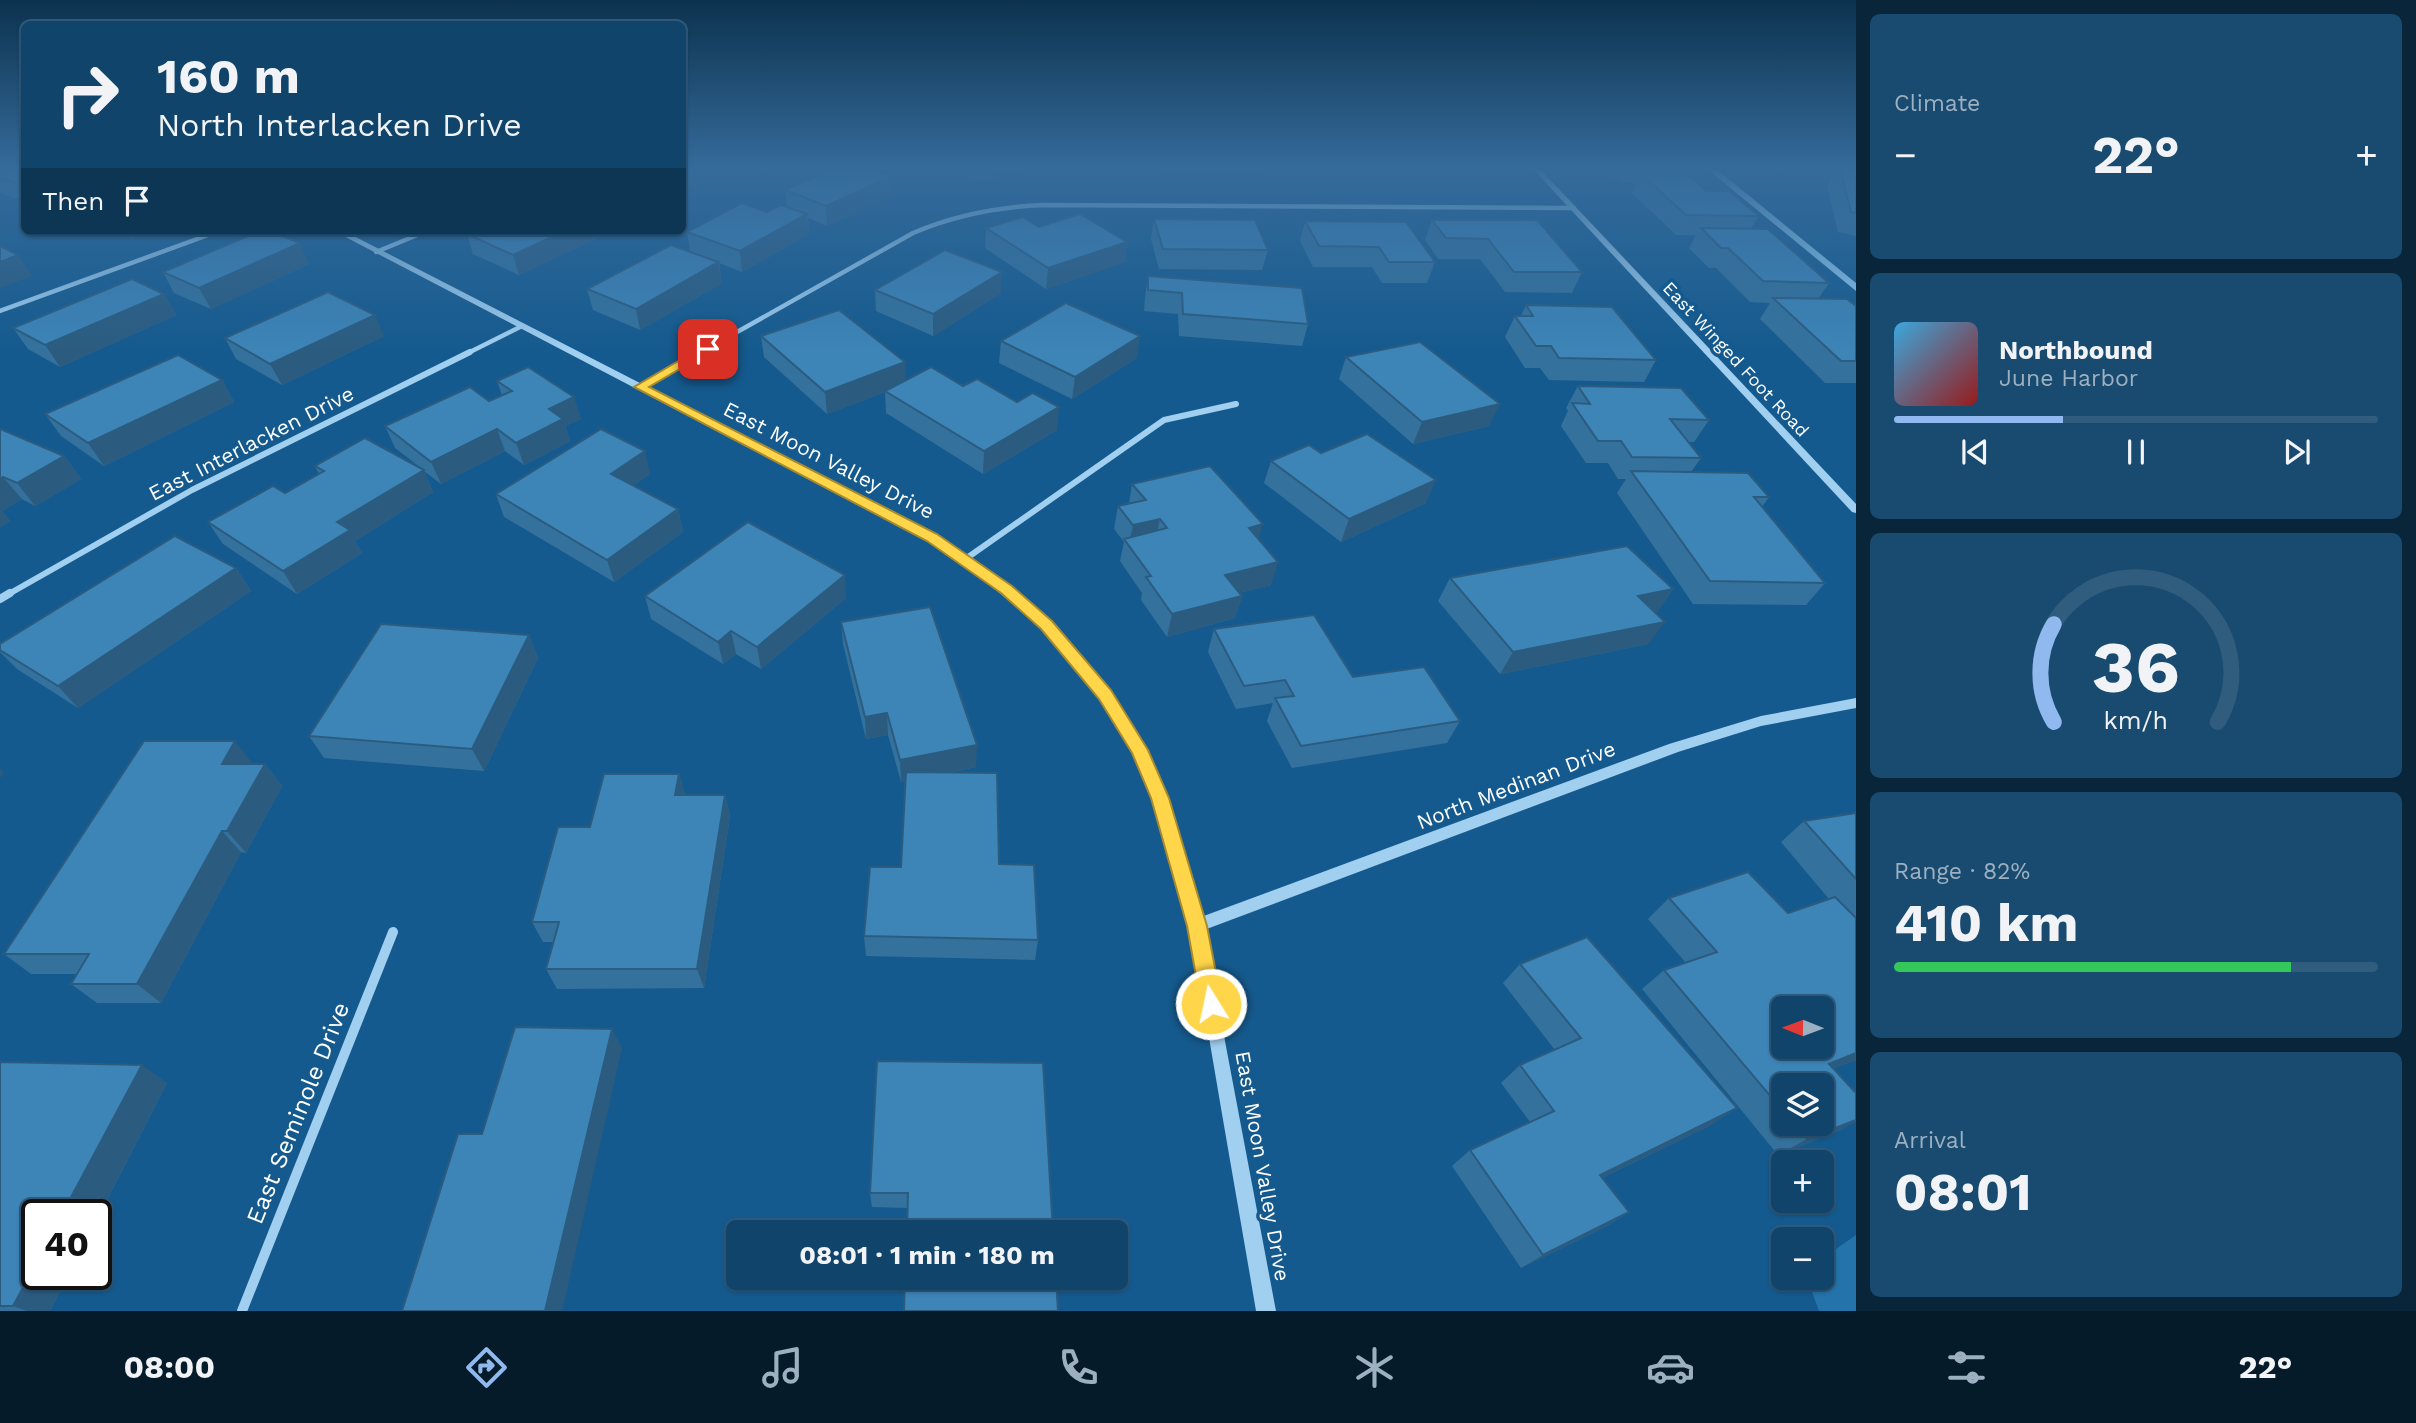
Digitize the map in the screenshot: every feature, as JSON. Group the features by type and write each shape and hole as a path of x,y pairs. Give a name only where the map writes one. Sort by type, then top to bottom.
{"street":[{"path":"640,387 921,229"},
{"name":"East Winged Foot Road","path":"1594,229 1856,510"},
{"path":"0,311 208,235"},
{"name":"East Moon Valley Drive","path":"345,235 932,538 1007,590 1047,625 1105,694 1140,750 1160,798 1197,926 1266,1311"},
{"path":"376,252 417,235"},
{"name":"East Interlacken Drive","path":"0,599 83,547 213,478 522,326"},
{"path":"964,560 1164,420 1236,404"},
{"name":"North Medinan Drive","path":"1197,926 1674,748 1760,721 1856,704"},
{"name":"East Seminole Drive","path":"242,1311 393,932"}],"shaded area":[{"path":"1856,1235 1856,1311 1819,1311 1811,1290 1834,1290 1834,1251"}],"building":[{"path":"692,229 780,229 740,251 687,232"},
{"path":"988,229 1105,229 1127,242 1048,268"},
{"path":"1157,229 1259,229 1268,250 1163,249"},
{"path":"1310,229 1411,229 1435,262 1389,262 1379,247 1319,246"},
{"path":"1439,229 1545,229 1582,272 1514,272 1488,239 1446,238"},
{"path":"1702,229 1768,229 1829,283 1763,281 1728,248 1721,248"},
{"path":"251,235 279,235 300,243 199,288 163,272"},
{"path":"469,235 556,235 513,255"},
{"path":"671,245 718,262 636,309 587,289"},
{"path":"0,246 18,255 0,262"},
{"path":"945,250 1002,272 933,314 875,290"},
{"path":"1148,276 1302,288 1308,324 1183,314 1182,293 1148,290"},
{"path":"132,279 164,294 45,345 13,328"},
{"path":"328,292 375,315 270,364 225,338"},
{"path":"1773,298 1847,299 1856,306 1856,361 1841,361"},
{"path":"1066,303 1140,336 1075,377 1001,341"},
{"path":"1526,305 1612,307 1656,360 1559,358 1551,346 1536,346 1515,316 1533,316"},
{"path":"839,310 905,362 825,392 761,336"},
{"path":"1420,342 1500,404 1422,422 1346,357"},
{"path":"178,355 222,380 88,443 45,414"},
{"path":"528,367 574,397 549,409 563,419 516,443 497,429 431,462 385,426 470,387 489,401 512,391 497,381"},
{"path":"931,367 963,386 977,379 1017,402 1033,393 1059,407 984,451 885,391"},
{"path":"1578,386 1681,388 1709,420 1670,419 1701,458 1632,457 1621,441 1598,441 1572,403 1590,404"},
{"path":"0,429 64,456 17,483 3,477 0,479"},
{"path":"601,429 645,451 611,474 678,509 607,560 496,494"},
{"path":"1367,434 1436,480 1349,519 1271,461 1309,445 1321,453"},
{"path":"365,438 424,470 337,522 350,530 283,571 208,522 273,486 285,493 324,471 315,466"},
{"path":"1210,466 1263,524 1249,528 1278,562 1225,575 1242,596 1172,614 1146,577 1151,576 1124,539 1167,528 1160,519 1133,525 1118,506 1146,500 1132,484"},
{"path":"1631,471 1748,473 1769,497 1754,497 1825,583 1710,581"},
{"path":"748,522 845,575 757,647 731,631 718,642 645,596"},
{"path":"175,536 236,568 58,686 0,650 0,644"},
{"path":"1627,546 1673,589 1638,596 1665,622 1513,652 1450,578"},
{"path":"930,607 977,745 900,760 887,713 865,717 841,622"},
{"path":"1314,615 1353,677 1424,667 1460,721 1301,746 1275,698 1294,696 1285,680 1244,686 1214,629"},
{"path":"381,624 529,635 472,749 309,736"},
{"path":"144,741 235,741 222,764 265,764 227,831 222,831 137,984 71,984 89,954 4,954"},
{"path":"906,772 997,773 999,864 1034,865 1038,940 864,936 870,867 901,867"},
{"path":"604,774 679,774 675,795 725,795 697,969 546,969 559,922 532,922 558,827 590,827"},
{"path":"1856,813 1856,879 1804,821"},
{"path":"1748,872 1788,913 1835,897 1856,918 1856,1053 1829,1064 1856,1093 1856,1120 1834,1129 1834,1073 1771,1073 1771,1097 1664,970 1717,952 1669,898"},
{"path":"1587,937 1737,1108 1600,1175 1629,1212 1543,1255 1470,1150 1554,1111 1520,1065 1581,1038 1520,964"},
{"path":"515,1027 612,1029 545,1311 402,1311 458,1134 482,1134"},
{"path":"877,1061 1043,1063 1052,1220 907,1220 908,1193 870,1193"},
{"path":"0,1062 142,1065 70,1199 21,1199 22,1290 13,1306 0,1306"},
{"path":"905,1290 1057,1290 1058,1311 904,1311"}],"waterway":[{"path":"1784,229 1856,288"}],"route":[{"path":"708,349 640,387 932,538 1007,590 1047,625 1105,694 1140,750 1160,798 1197,926 1211,1004"}]}
